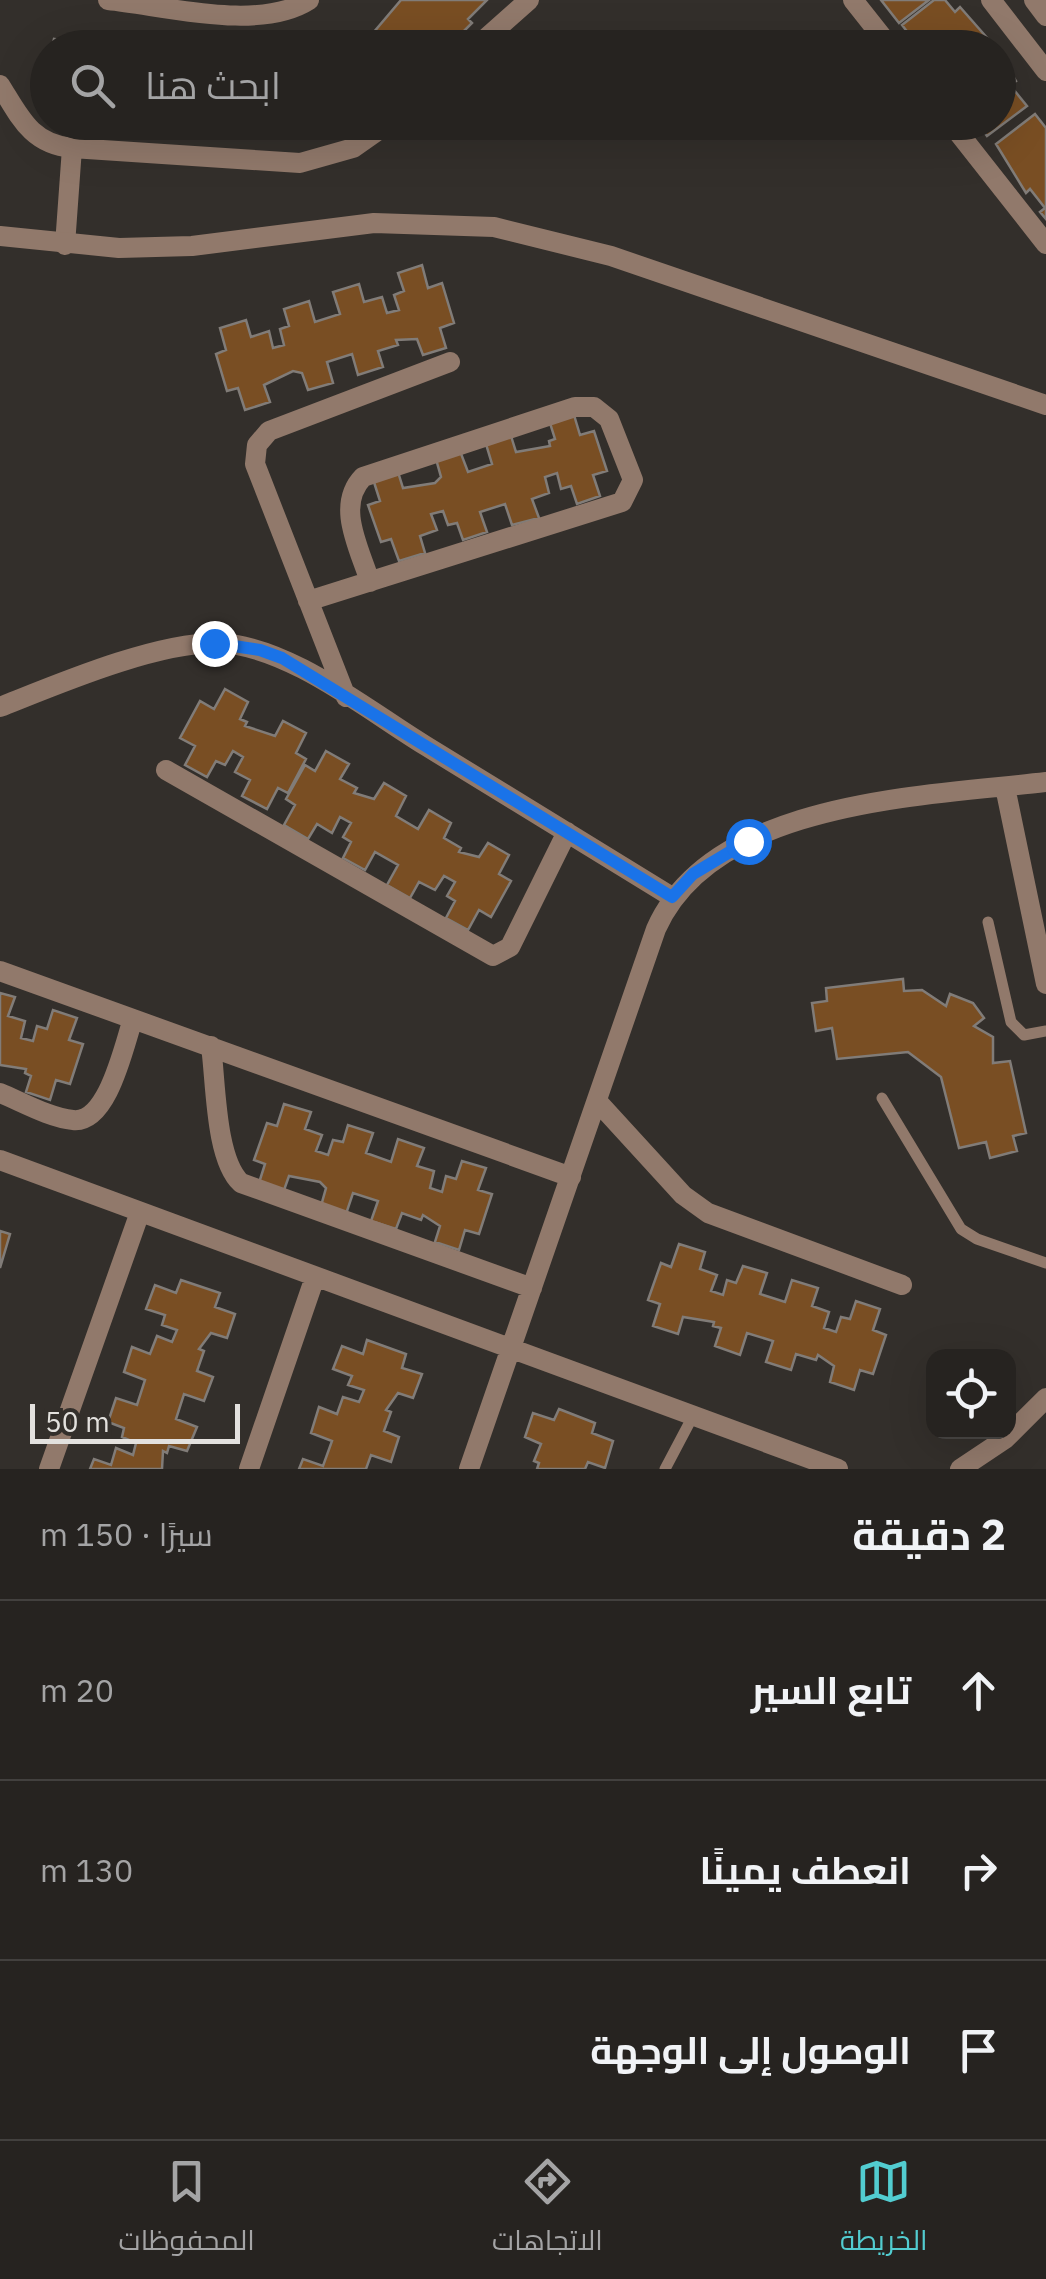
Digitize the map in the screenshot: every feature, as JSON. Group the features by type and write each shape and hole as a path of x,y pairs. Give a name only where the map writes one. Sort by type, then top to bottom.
{"street":[{"path":"108,0 258,16 288,11 310,0"},
{"path":"495,30 529,0"},
{"path":"854,0 877,30"},
{"path":"991,0 1014,30"},
{"path":"1034,0 1046,16"},
{"path":"1016,32 1046,71"},
{"path":"0,85 30,130"},
{"path":"41,140 52,146 72,148 300,163 353,148 364,140"},
{"path":"964,140 1046,244"},
{"path":"65,244 72,148"},
{"path":"0,236 65,244 192,246 374,223 494,228 610,256 1046,405"},
{"path":"346,697 255,464 262,437 450,362"},
{"path":"308,601 370,582 622,502 633,480 609,419 594,407 575,408 363,478 352,492 348,511 370,582"},
{"path":"0,708 64,682 169,650 214,643 260,650 282,658 672,897"},
{"path":"166,770 493,956 510,948 567,832"},
{"path":"469,1469 656,928 672,897 693,874 720,856 809,819 857,806 1046,782"},
{"path":"1005,787 1045,972"},
{"path":"0,971 570,1177"},
{"path":"0,1094 72,1120 88,1118 104,1100 133,1019"},
{"path":"212,1046 224,1153 232,1175 241,1183 532,1288"},
{"path":"597,1102 684,1195 708,1213 902,1286"},
{"path":"0,1160 838,1469"},
{"path":"49,1469 140,1212"},
{"path":"250,1469 315,1277"},
{"path":"960,1469 1005,1438 1046,1398"}],"lane":[{"path":"988,922 1013,1026 1024,1035 1046,1032"},
{"path":"882,1098 961,1229 977,1240 1046,1263"},
{"path":"665,1469 693,1416"}],"building":[{"path":"401,0 487,0 468,19 472,23 465,30 376,30"},
{"path":"881,0 929,0 899,23"},
{"path":"934,0 945,0 955,12 960,7 980,30 906,30 902,25"},
{"path":"1016,92 1027,106 1016,114"},
{"path":"1035,114 1046,128 1046,219 1040,212 1045,208 1030,189 1026,193 996,144 1016,140 1016,129"},
{"path":"422,265 428,288 442,283 454,323 440,328 446,348 423,355 417,339 396,340 398,345 378,351 383,367 358,375 352,354 327,362 333,383 308,390 302,373 293,371 264,385 270,402 245,410 238,388 227,391 216,354 226,350 220,328 246,320 251,337 269,331 273,348 284,345 280,329 289,326 284,309 309,301 315,322 340,314 333,292 359,284 364,302 382,297 387,313 399,310 394,295 404,291 398,273"},
{"path":"574,415 580,435 594,431 607,471 593,475 600,496 577,504 571,486 561,489 557,473 545,477 549,493 532,499 539,518 512,525 505,504 480,512 487,532 463,540 457,523 448,525 443,511 431,514 437,530 420,536 425,553 399,561 391,539 381,542 368,505 380,501 373,479 398,472 403,488 435,483 441,477 436,459 460,451 468,472 492,464 486,444 511,436 516,452 550,446 549,441 555,439 550,423"},
{"path":"225,689 248,702 240,719 247,722 245,726 275,736 283,721 306,733 296,753 306,759 288,793 278,788 267,809 242,796 250,780 235,772 243,757 233,751 225,765 216,761 207,777 185,765 195,746 180,738 200,701 214,709"},
{"path":"326,751 349,764 340,779 357,788 354,793 374,799 384,783 406,796 396,816 418,829 429,810 451,823 444,838 461,848 459,852 479,857 488,843 509,855 499,874 511,881 491,917 479,910 468,930 446,918 455,901 447,896 455,882 444,876 435,890 419,882 410,898 387,885 398,865 375,852 365,870 343,858 351,842 343,837 351,823 340,817 332,833 317,824 308,839 284,825 295,805 286,799 305,765 315,771"},
{"path":"903,979 904,991 922,990 946,1006 950,994 973,1003 984,1018 974,1026 993,1037 993,1063 1010,1061 1026,1133 1013,1136 1017,1151 990,1158 986,1142 959,1148 941,1077 908,1052 837,1059 832,1028 816,1031 812,1003 827,1001 826,988"},
{"path":"0,993 15,997 8,1016 25,1021 21,1038 33,1041 37,1026 47,1029 53,1010 77,1018 69,1040 83,1044 70,1084 56,1080 50,1100 26,1092 31,1076 25,1073 26,1069 0,1065"},
{"path":"284,1104 311,1112 305,1129 322,1135 316,1151 328,1155 333,1140 343,1142 348,1125 373,1133 366,1153 391,1162 398,1139 424,1148 417,1166 434,1171 430,1188 442,1192 446,1176 456,1179 462,1161 486,1168 478,1190 492,1194 479,1234 465,1230 459,1250 435,1242 440,1226 423,1215 421,1220 402,1213 396,1229 371,1221 378,1201 353,1193 346,1214 321,1206 326,1188 320,1182 289,1176 283,1193 258,1186 265,1164 254,1160 267,1123 277,1126"},
{"path":"0,1231 10,1234 0,1268"},
{"path":"679,1244 705,1252 700,1269 717,1275 711,1291 723,1295 727,1280 736,1283 743,1266 767,1273 760,1294 785,1302 792,1280 818,1288 812,1306 829,1312 824,1328 836,1332 841,1317 850,1319 856,1301 880,1309 873,1330 886,1335 873,1374 860,1370 854,1390 830,1382 834,1366 818,1355 816,1360 796,1354 791,1370 766,1362 773,1341 747,1333 740,1355 715,1346 721,1328 713,1326 714,1322 683,1317 678,1334 653,1326 660,1304 648,1300 661,1263 671,1267"},
{"path":"181,1280 220,1293 215,1307 235,1314 227,1338 211,1333 199,1349 204,1351 197,1371 213,1377 204,1401 184,1394 176,1419 197,1427 187,1451 169,1446 167,1453 163,1451 162,1469 90,1469 94,1459 111,1465 116,1448 133,1455 136,1443 122,1437 124,1428 108,1422 116,1398 137,1405 145,1380 124,1372 132,1347 150,1354 157,1336 172,1342 177,1330 162,1325 165,1315 146,1309 155,1285 176,1293"},
{"path":"367,1340 406,1354 402,1368 422,1374 413,1398 398,1393 386,1410 391,1412 384,1431 399,1437 391,1462 371,1455 366,1469 299,1469 303,1459 323,1466 332,1441 311,1433 319,1407 337,1414 343,1397 359,1402 364,1390 348,1385 352,1376 333,1369 342,1346 363,1354"},
{"path":"559,1409 595,1423 592,1433 613,1441 605,1468 588,1462 585,1469 537,1469 539,1463 534,1461 541,1444 525,1437 533,1413 554,1420"}],"route":[{"path":"214,643 260,650 282,658 672,897 693,874 748,841"}]}
